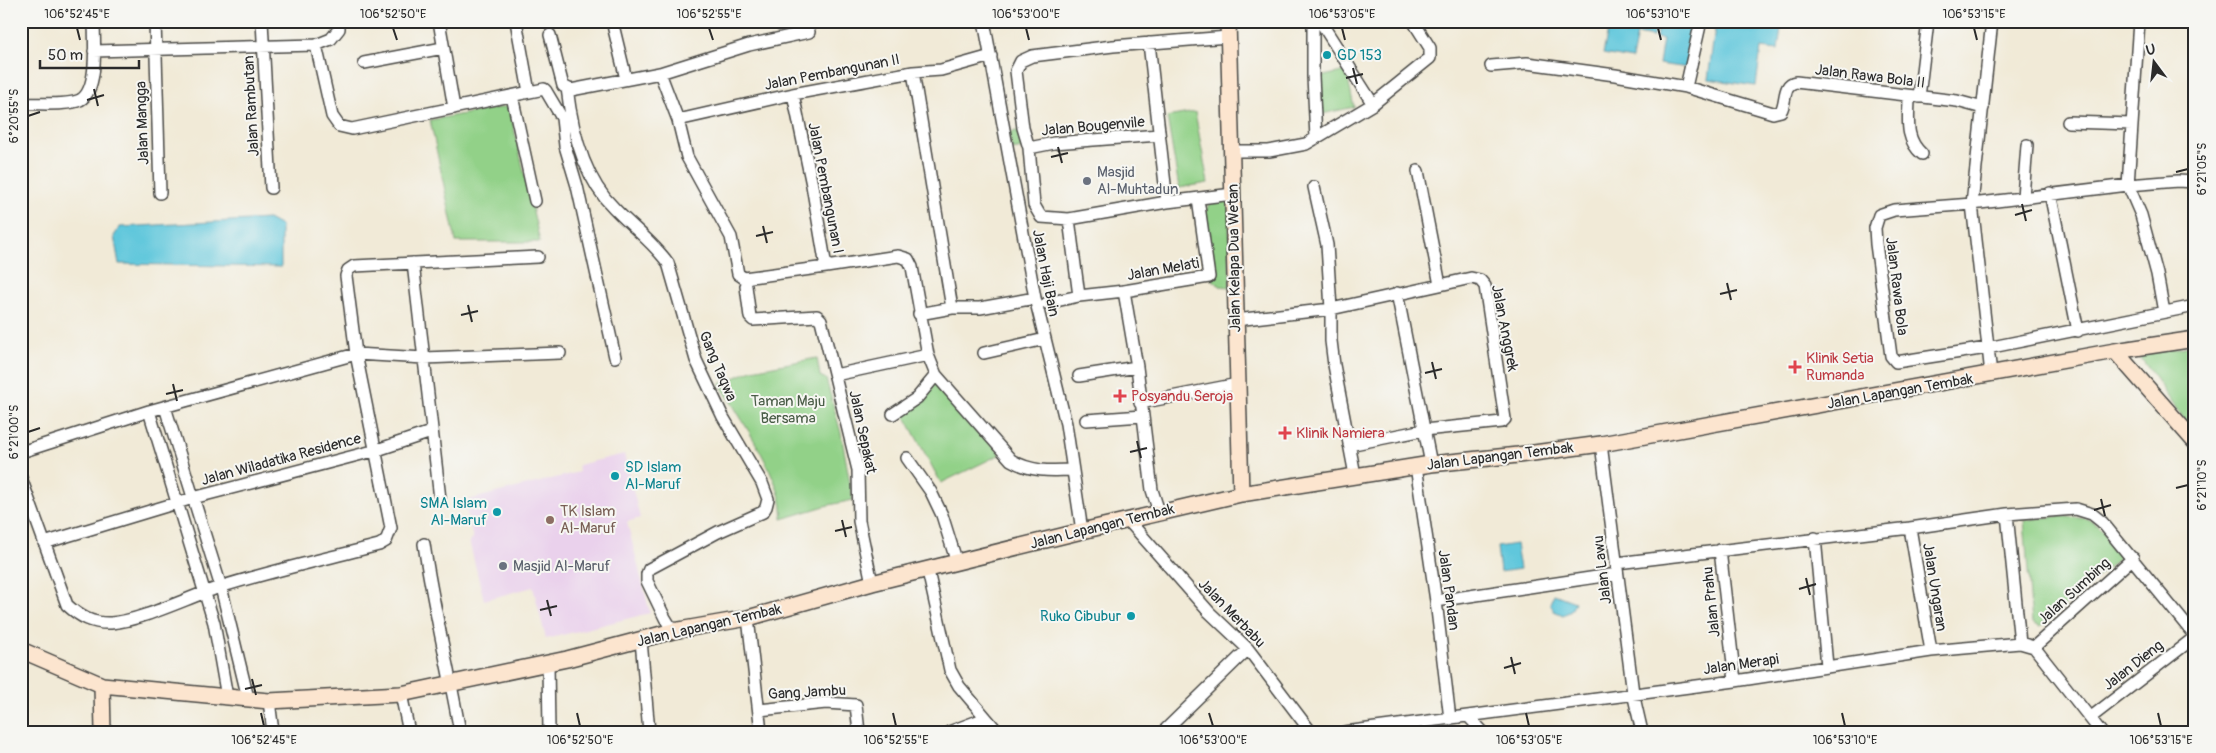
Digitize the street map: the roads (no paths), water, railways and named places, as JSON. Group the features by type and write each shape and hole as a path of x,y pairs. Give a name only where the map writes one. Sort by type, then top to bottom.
{"street":[{"path":"21,104 80,100 89,92 94,51 94,21"},
{"name":"Jalan Mangga","path":"155,21 154,50 160,193"},
{"name":"Jalan Rambutan","path":"262,21 271,188"},
{"path":"94,51 316,46 331,39 339,29 339,21"},
{"path":"438,21 454,108"},
{"path":"516,21 529,92"},
{"path":"612,21 626,78"},
{"name":"Jalan Haji Bain","path":"984,21 1035,298 1066,424 1082,531"},
{"name":"Jalan Kelapa Dua Wetan","path":"1228,21 1240,494"},
{"path":"1313,21 1312,76 1316,138"},
{"path":"1320,21 1373,104"},
{"path":"1232,151 1269,151 1294,148 1306,144 1373,104 1428,60 1430,48 1413,21"},
{"path":"1491,66 1527,63 1686,87 1701,21"},
{"path":"1922,154 1914,147 1910,138 1914,97 1928,21"},
{"path":"1991,374 1972,204 1992,21"},
{"path":"2139,21 2128,185 2141,215 2157,274 2164,312"},
{"path":"550,35 563,86 574,89 660,73 749,45 810,32"},
{"name":"Jalan Bougenvile","path":"1159,135 1054,143 1029,148 1023,128 1016,71 1021,61 1032,56 1149,43 1228,37"},
{"path":"1149,43 1167,202"},
{"path":"316,46 332,116 339,126 352,129 544,89 548,92 562,118 565,146 577,186 615,357"},
{"path":"364,62 443,48"},
{"name":"Jalan Pembangunan II","path":"678,120 793,94 913,72 941,70 991,56"},
{"path":"913,72 952,308"},
{"path":"660,73 678,120 687,156 731,237 738,274 744,278 826,267"},
{"name":"Jalan Rawa Bola II","path":"1686,87 1774,113 1783,108 1787,86 1790,83 1796,82 1957,101 1983,108"},
{"name":"Gang Taqwa","path":"567,88 571,122 589,172 604,197 654,246 668,263 696,360 723,417 762,483 768,499 763,512 718,532 649,568 647,581 673,631"},
{"name":"Jalan Pembangunan I","path":"793,94 812,185 826,267 898,256 908,259 912,267 928,355 936,375 1011,460 1036,470 1072,470"},
{"path":"512,96 536,201"},
{"path":"2068,122 2132,124"},
{"path":"2023,197 2027,146"},
{"path":"1029,148 1035,210 1041,217 1046,219 1069,219 1167,202 1233,194"},
{"path":"1418,171 1440,285"},
{"name":"Jalan Rawa Bola","path":"2195,182 2178,181 2128,185 1972,204 1885,212 1878,215 1876,221 1876,244 1893,360 1901,363 2078,331 2195,306"},
{"path":"1314,187 1327,245 1331,341 1341,407 1355,475"},
{"path":"2050,193 2078,331"},
{"name":"Jalan Melati","path":"1047,303 1079,296 1124,291 1209,277 1198,199"},
{"path":"1069,219 1079,296"},
{"path":"440,500 413,263 538,257"},
{"name":"Jalan Wiladatika Residence","path":"21,478 67,605 80,616 94,622 114,623 129,619 221,587 380,545 386,541 392,528 356,354 346,276 348,270 354,266 413,263"},
{"name":"Jalan Anggrek","path":"1236,320 1331,310 1397,293 1471,278 1480,280 1485,286 1505,419 1502,422 1424,430"},
{"name":"Jalan Sepakat","path":"746,286 750,317 753,320 814,317 819,317 821,320 858,470 859,521 872,583"},
{"path":"1124,291 1137,367 1152,490 1159,512"},
{"path":"1397,293 1424,430 1429,445 1431,464"},
{"path":"920,314 952,308 980,308 1035,298"},
{"path":"984,353 1044,339"},
{"name":"Jalan Lapangan Tembak","path":"21,650 95,682 269,701 401,694 452,685 548,663 673,631 748,618 872,583 1159,512 1240,494 1416,466 1602,444 2115,351 2195,339"},
{"path":"2115,351 2195,442"},
{"path":"21,452 149,411 356,354 424,358 560,353"},
{"name":"Jalan Sepakat","path":"835,375 928,355"},
{"path":"1079,376 1137,367"},
{"path":"893,414 917,398 936,375"},
{"path":"1140,403 1238,384"},
{"name":"Jalan Wiladatika Residence","path":"165,407 221,587 248,698"},
{"path":"149,411 214,623 227,696"},
{"path":"1086,420 1142,416"},
{"path":"1349,445 1424,430"},
{"path":"377,450 431,432"},
{"name":"Jalan Lawu","path":"1602,444 1633,693 1642,732"},
{"name":"Jalan Wiladatika Residence","path":"44,543 193,498 377,450"},
{"path":"906,458 931,492 942,515 958,563"},
{"name":"Jalan Pandan","path":"1416,466 1436,601 1450,719"},
{"path":"1436,601 1720,550 1910,528 2007,514 2084,510 2102,522 2195,636"},
{"name":"Jalan Sumbing","path":"2007,514 2020,643"},
{"name":"Jalan Merbabu","path":"1128,520 1208,612 1248,649 1311,732"},
{"name":"Jalan Ungaran","path":"1910,528 1931,651"},
{"path":"1814,538 1827,666"},
{"path":"424,544 432,598 452,685 460,732"},
{"name":"Jalan Prahu","path":"1720,550 1735,681"},
{"name":"Jalan Sumbing","path":"2034,647 2133,558"},
{"path":"928,570 950,670 959,686 998,732"},
{"path":"748,618 761,732"},
{"name":"Jalan Dieng","path":"2090,718 2195,636"},
{"path":"641,640 649,732"},
{"name":"Jalan Merapi","path":"1345,732 1735,681 1931,651 2020,643 2034,647"},
{"path":"2034,647 2101,732"},
{"path":"1163,732 1248,649"},
{"path":"548,663 549,732"},
{"path":"95,682 103,732"},
{"path":"401,694 409,732"},
{"path":"269,701 273,732"},
{"name":"Gang Jambu","path":"759,710 826,703 856,705 859,732"},
{"path":"1468,716 1483,732"},
{"path":"949,732 986,718"}],"water":[{"path":"1610,21 1656,21 1653,37 1637,34 1632,59 1603,54"},
{"path":"1659,21 1696,21 1689,68 1659,64 1663,39 1656,38"},
{"path":"1716,21 1782,21 1778,50 1761,48 1756,86 1708,79"},
{"path":"268,219 281,226 281,267 119,264 114,236 120,227"},
{"path":"1516,544 1520,569 1500,572 1497,547"},
{"path":"1554,594 1575,602 1571,611 1563,615 1554,611 1550,603"}],"place":[{"name":"GD 153","path":"1327,55"},
{"name":"Masjid Al-Muhtadun","path":"1087,181"},
{"name":"Klinik Setia Rumanda","path":"1795,367"},
{"name":"Posyandu Seroja","path":"1120,396"},
{"name":"Klinik Namiera","path":"1285,433"},
{"name":"SD Islam Al-Maruf","path":"615,476"},
{"name":"SMA Islam Al-Maruf","path":"497,512"},
{"name":"TK Islam Al-Maruf","path":"550,520"},
{"name":"Masjid Al-Maruf","path":"503,566"},
{"name":"Ruko Cibubur","path":"1131,616"}],"park label":[{"name":"Taman Maju Bersama","path":"788,410"}]}
